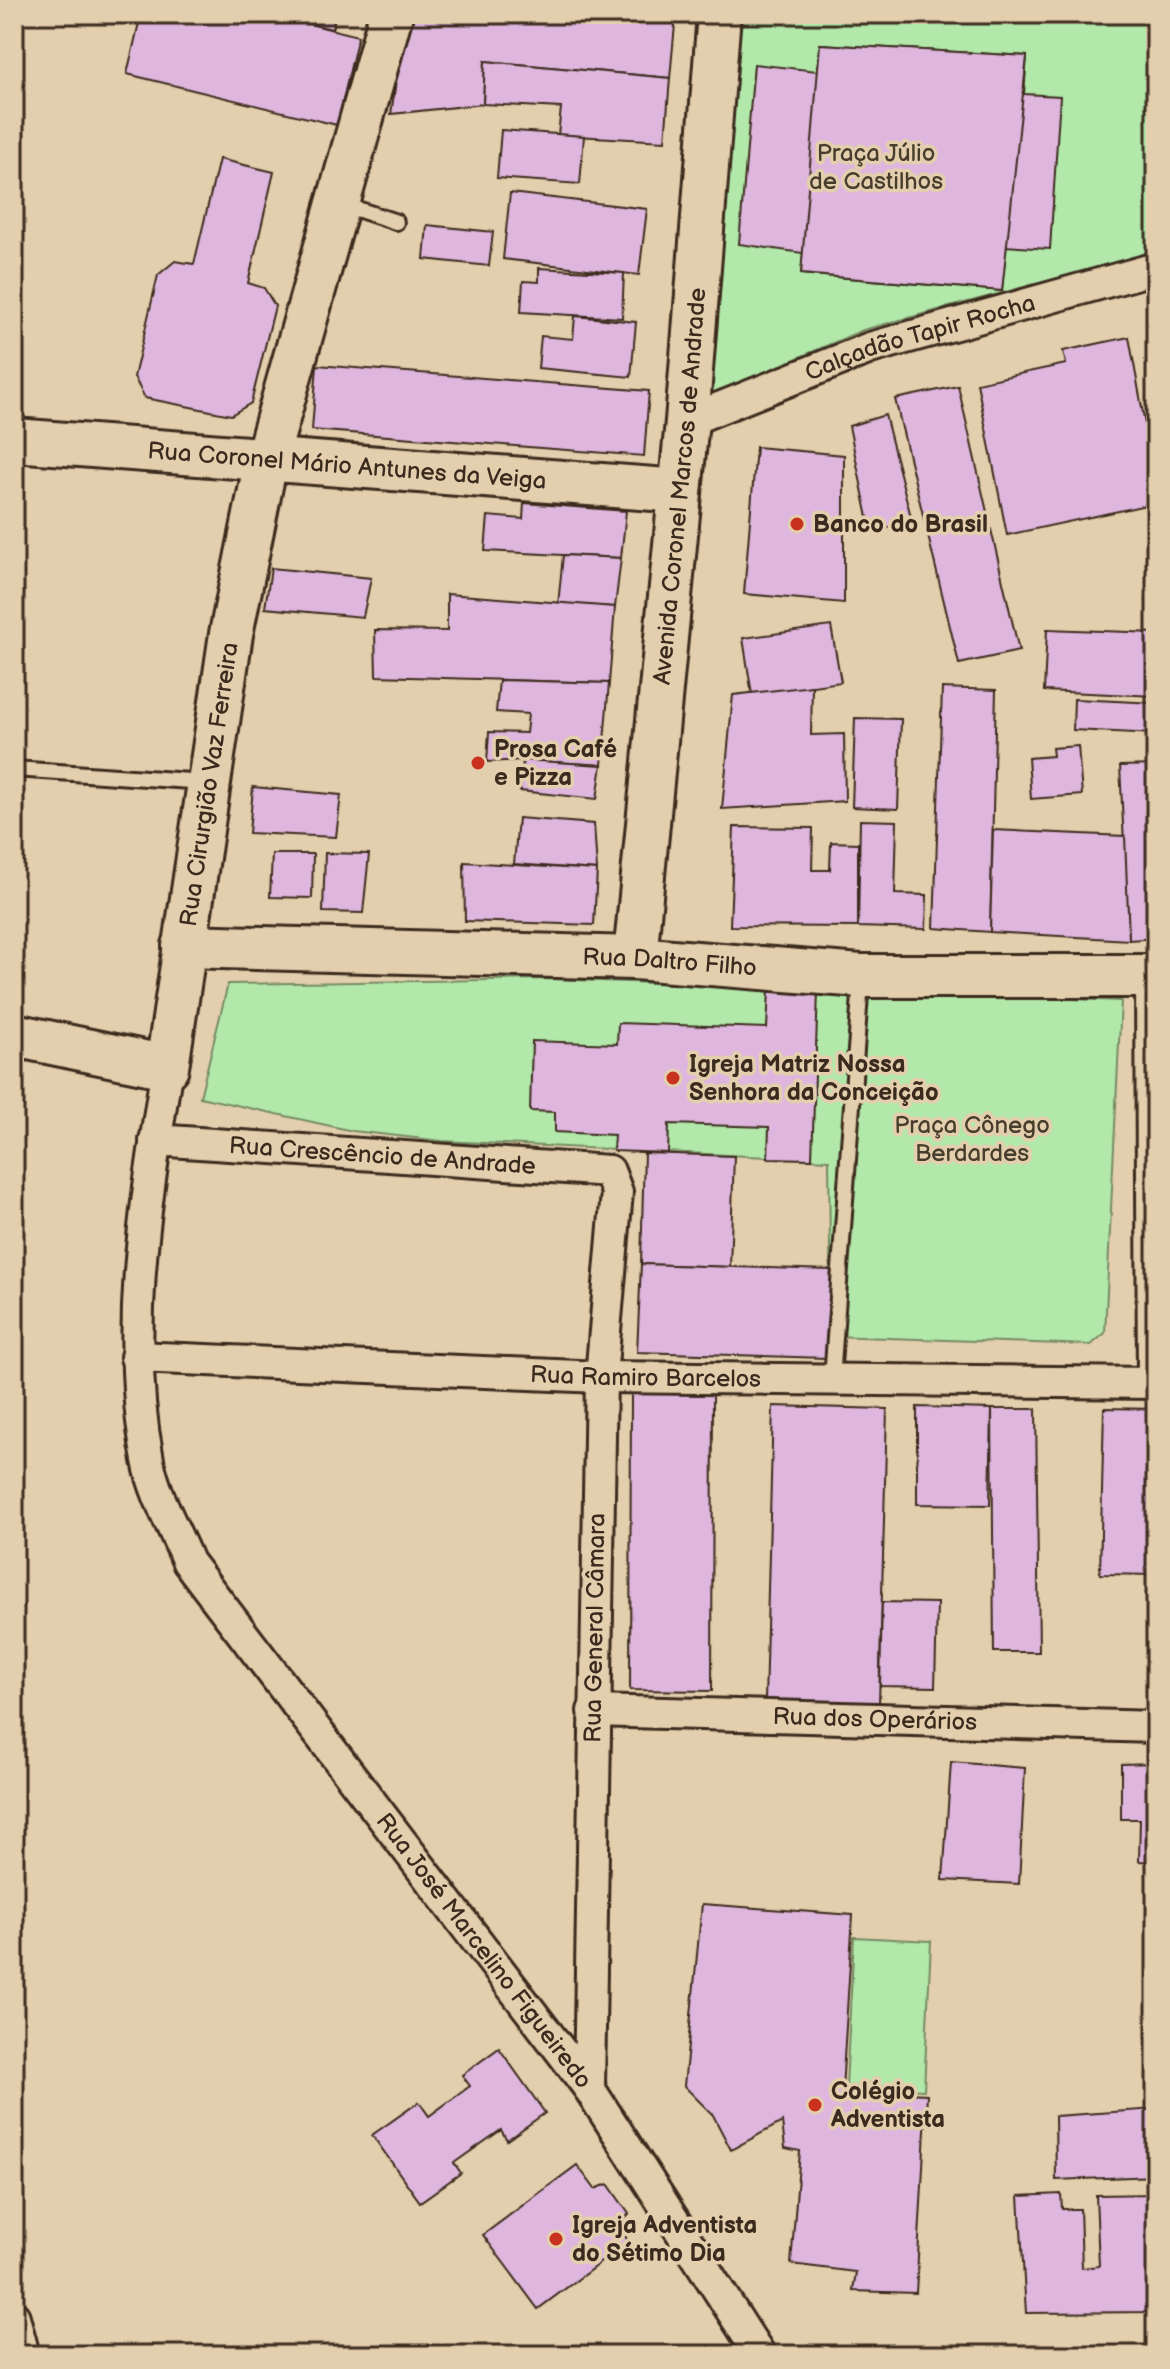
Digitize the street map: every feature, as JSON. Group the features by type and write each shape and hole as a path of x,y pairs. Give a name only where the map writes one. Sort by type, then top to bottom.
{"street":[{"name":"Rua Cirurgião Vaz Ferreira","path":"188,1562 148,1463 136,1357 147,1192 231,634 266,461 391,14"},
{"name":"Avenida Coronel Marcos de Andrade","path":"635,958 687,421 719,14"},
{"name":"Calçadão Tapir Rocha","path":"687,421 870,348 1156,268"},
{"name":"Rua Coronel Mário Antunes da Veiga","path":"14,440 680,491"},
{"name":"Rua Daltro Filho","path":"184,946 635,958 861,976 1150,976"},
{"path":"14,1035 167,1067"},
{"name":"Rua Crescêncio de Andrade","path":"155,1140 609,1171"},
{"name":"Rua General Câmara","path":"589,2088 601,1377 617,1192 609,1171"},
{"name":"Rua Ramiro Barcelos","path":"136,1357 601,1377 1150,1383"},
{"name":"Rua José Marcelino Figueiredo","path":"188,1562 589,2088 760,2355"},
{"name":"Rua dos Operários","path":"593,1711 1156,1727"},
{"path":"14,2317 24,2355"}],"lane":[{"path":"338,202 396,222"},
{"path":"14,769 209,782"},
{"path":"832,1379 861,976"},
{"path":"1150,976 1150,1383"}],"green space":[{"name":"Praça Júlio de Castilhos","path":"733,14 1156,14 1156,227 1152,253 863,330 702,399"},
{"name":"Praça Cônego Berdardes","path":"549,979 1121,1001 1105,1333 1091,1345 831,1336 829,1160 442,1141 353,1131 200,1097 228,984"},
{"path":"854,1937 931,1941 924,2090 846,2086"}],"building":[{"path":"141,14 269,14 358,36 337,125 127,74"},
{"path":"298,14 336,14 332,29 303,22"},
{"path":"414,14 676,14 670,78 485,61 483,104 391,114 396,81"},
{"path":"820,44 1027,56 1024,94 1060,96 1050,249 1005,246 1002,291 801,274 803,253 739,244 754,64 817,71"},
{"path":"820,44 1027,56 1002,291 801,274"},
{"path":"485,61 670,78 665,141 558,135 561,108 483,104"},
{"path":"501,130 584,136 580,184 497,178"},
{"path":"219,159 274,172 248,283 264,288 275,306 251,403 231,415 145,398 134,377 158,275 175,261 194,264"},
{"path":"510,193 647,209 639,275 503,259"},
{"path":"427,225 493,232 489,266 424,259"},
{"path":"539,268 624,273 622,318 521,312 523,281 539,282"},
{"path":"575,316 636,322 631,377 538,368 541,336 573,339"},
{"path":"1129,337 1156,484 1156,503 1007,535 977,383 1066,364 1063,351"},
{"path":"317,365 649,391 644,456 312,430"},
{"path":"958,386 1019,651 959,664 895,399"},
{"path":"885,415 912,521 871,532 849,426"},
{"name":"Banco do Brasil","path":"756,447 844,455 844,603 744,594"},
{"path":"524,503 626,511 621,558 485,551 488,516 523,519"},
{"path":"563,555 621,558 615,607 558,605"},
{"path":"271,568 371,578 363,617 265,608"},
{"path":"447,594 615,607 609,683 376,676 375,630 447,631"},
{"path":"831,626 841,682 752,695 743,638"},
{"path":"1047,629 1156,633 1156,696 1044,691"},
{"path":"499,680 609,683 602,765 523,760 487,762 489,732 526,733 528,714 496,712"},
{"path":"812,686 811,735 844,734 845,801 722,809 733,695"},
{"path":"942,688 996,690 990,932 934,928"},
{"path":"1074,699 1156,703 1156,734 1073,730"},
{"path":"855,718 901,719 898,809 852,807"},
{"path":"1078,746 1082,795 1031,799 1028,758 1053,756 1052,748"},
{"path":"523,760 602,765 597,799 520,791"},
{"path":"1156,765 1156,938 1129,940 1120,766"},
{"path":"253,787 341,795 336,837 249,833"},
{"path":"518,818 594,824 597,870 514,864"},
{"path":"860,820 897,821 895,894 927,895 926,929 858,927"},
{"path":"734,827 813,828 812,870 830,870 831,842 858,843 858,927 730,926"},
{"path":"993,830 1125,836 1129,940 990,932"},
{"path":"325,853 369,854 363,913 323,912"},
{"path":"272,854 313,854 312,898 270,897"},
{"path":"464,862 597,870 594,925 465,921"},
{"name":"Igreja Matriz Nossa Senhora da Conceição","path":"769,990 818,991 812,1159 768,1158 769,1127 669,1124 668,1153 613,1151 614,1135 555,1132 555,1112 530,1111 532,1041 617,1044 618,1023 767,1028"},
{"path":"644,1153 734,1156 730,1267 641,1264"},
{"path":"641,1264 831,1270 827,1358 637,1352"},
{"path":"631,1393 713,1394 712,1691 630,1690"},
{"path":"773,1406 887,1409 879,1704 765,1701"},
{"path":"917,1407 992,1409 990,1505 917,1504"},
{"path":"1104,1408 1156,1409 1156,1575 1100,1574"},
{"path":"992,1409 1036,1409 1039,1652 994,1652"},
{"path":"882,1602 937,1603 935,1687 880,1686"},
{"path":"951,1762 1025,1768 1019,1884 943,1880"},
{"path":"1156,1763 1156,1862 1139,1861 1140,1819 1121,1819 1121,1764"},
{"name":"Colégio Adventista","path":"702,1904 853,1915 842,2090 927,2094 916,2293 853,2291 856,2272 791,2264 800,2151 785,2148 782,2122 731,2150 713,2115 684,2086"},
{"path":"499,2048 545,2113 507,2140 501,2130 454,2163 461,2173 420,2202 372,2135 419,2102 429,2116 470,2086 462,2075"},
{"path":"1156,2109 1156,2176 1056,2180 1055,2116"},
{"name":"Igreja Adventista do Sétimo Dia","path":"577,2165 595,2189 608,2184 629,2214 620,2224 628,2242 538,2309 483,2235"},
{"path":"1061,2194 1062,2209 1080,2209 1082,2268 1099,2266 1096,2195 1156,2194 1156,2312 1026,2313 1019,2196"}],"place":[{"name":"Banco do Brasil","path":"797,524"},
{"name":"Prosa Café e Pizza","path":"478,763"},
{"name":"Igreja Matriz Nossa Senhora da Conceição","path":"673,1078"},
{"name":"Colégio Adventista","path":"815,2105"},
{"name":"Igreja Adventista do Sétimo Dia","path":"556,2239"}]}
